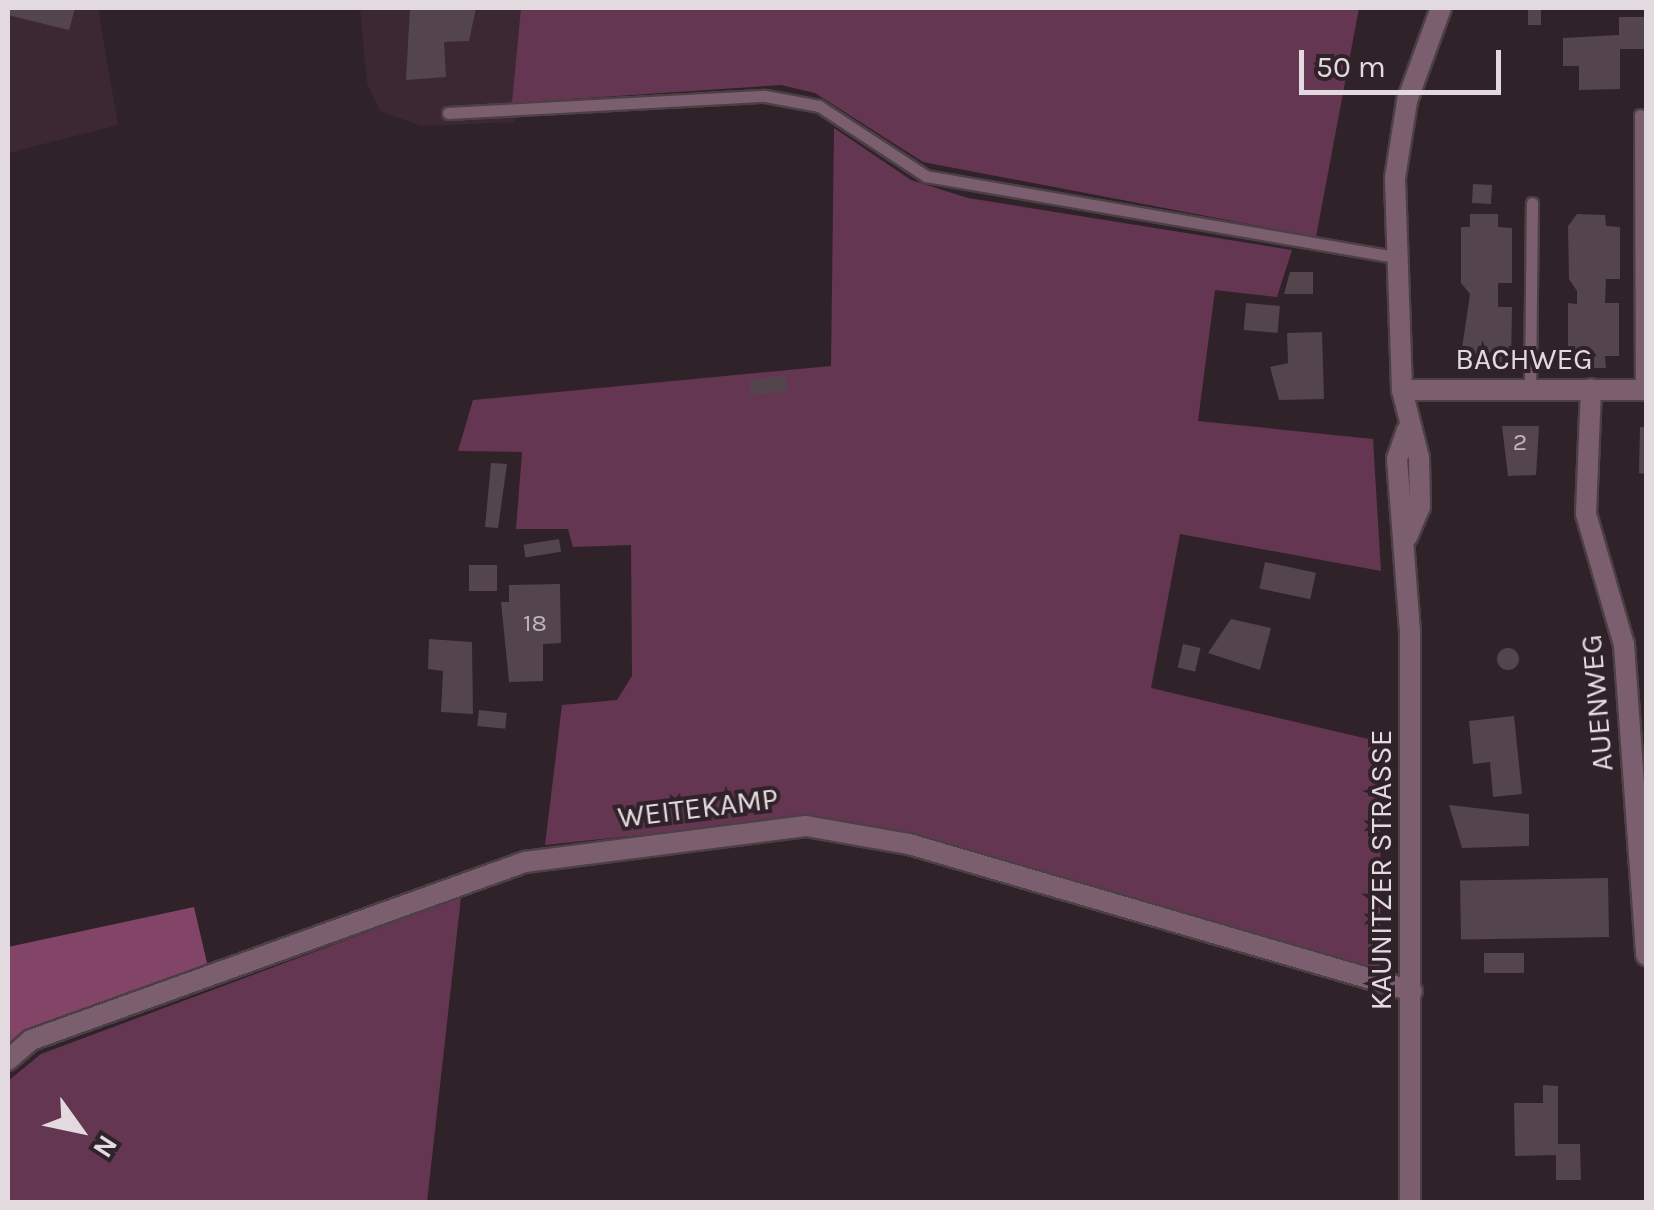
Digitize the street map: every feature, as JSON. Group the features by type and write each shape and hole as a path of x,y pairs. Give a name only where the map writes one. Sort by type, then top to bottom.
{"street":[{"name":"KAUNITZER STRASSE","path":"1410,1202 1407,537 1398,459 1407,430 1396,256 1407,101 1442,8"},
{"name":"AUENWEG","path":"1591,389 1586,514 1624,645 1646,956"},
{"name":"BACHWEG","path":"1402,390 1644,390"},
{"name":"WEITEKAMP","path":"8,1060 32,1040 525,862 806,826 909,844 1412,991"}],"lane":[{"path":"448,113 765,96 818,106 926,176 1396,256"},
{"path":"1640,115 1644,390"},
{"path":"1530,388 1532,202"}],"shaded area":[{"path":"8,8 98,8 118,125 8,153"},
{"path":"360,8 521,8 514,122 421,126 380,111 367,83"},
{"path":"521,8 1359,8 1316,237 923,162 815,93 781,85 512,103"},
{"path":"834,128 911,180 968,198 1292,250 1277,297 1215,290 1198,421 1373,439 1381,571 1180,534 1151,688 1381,742 1380,977 914,834 803,818 545,845 562,705 617,700 632,676 631,545 573,547 568,529 516,529 522,452 458,451 473,400 831,366"},
{"path":"461,897 427,1202 8,1202 8,1081 41,1054"},
{"path":"194,907 207,963 8,1045 8,947"}],"building":[{"path":"8,8 75,8 69,30 8,15"},
{"path":"410,8 476,8 469,41 444,42 446,77 406,80"},
{"path":"1528,8 1541,8 1541,25 1528,25"},
{"path":"1619,17 1644,17 1645,49 1620,49 1620,89 1579,90 1579,66 1563,66 1563,38 1619,35"},
{"path":"1473,184 1492,185 1491,204 1472,203"},
{"path":"1470,214 1498,214 1498,227 1512,228 1512,283 1498,283 1498,307 1512,307 1511,362 1460,362 1470,294 1461,283 1461,227 1470,227"},
{"path":"1577,214 1605,215 1606,226 1620,227 1620,279 1606,279 1605,303 1619,303 1619,356 1605,356 1606,368 1577,368 1568,356 1568,303 1577,304 1577,291 1569,279 1568,226"},
{"path":"1290,272 1313,272 1313,294 1284,294"},
{"path":"1246,303 1280,306 1278,333 1244,330"},
{"path":"1322,332 1324,399 1279,400 1270,367 1288,363 1287,333"},
{"path":"786,375 788,391 751,395 749,380"},
{"path":"1502,426 1539,426 1536,475 1508,476"},
{"path":"1640,427 1646,427 1646,474 1639,473"},
{"path":"491,463 507,464 498,528 485,527"},
{"path":"559,539 561,552 525,557 523,545"},
{"path":"1265,562 1316,573 1310,599 1259,588"},
{"path":"469,565 497,565 497,591 469,591"},
{"path":"560,584 561,643 543,644 543,681 509,682 501,602 509,602 509,585"},
{"path":"1231,619 1271,628 1260,670 1208,653"},
{"path":"429,639 472,642 473,714 441,712 443,671 428,669"},
{"path":"1183,644 1201,648 1195,671 1178,667"},
{"path":"1508,648 1516,651 1516,667 1508,670 1500,667 1497,659 1500,651"},
{"path":"479,710 507,713 505,729 477,726"},
{"path":"1514,716 1522,794 1493,797 1490,762 1473,764 1469,721"},
{"path":"1449,805 1529,814 1529,846 1462,848"},
{"path":"1608,878 1609,937 1461,940 1460,881"},
{"path":"1484,953 1524,953 1524,973 1484,973"},
{"path":"1543,1085 1558,1086 1558,1144 1580,1144 1581,1180 1556,1180 1556,1155 1515,1156 1514,1103 1543,1103"}]}
